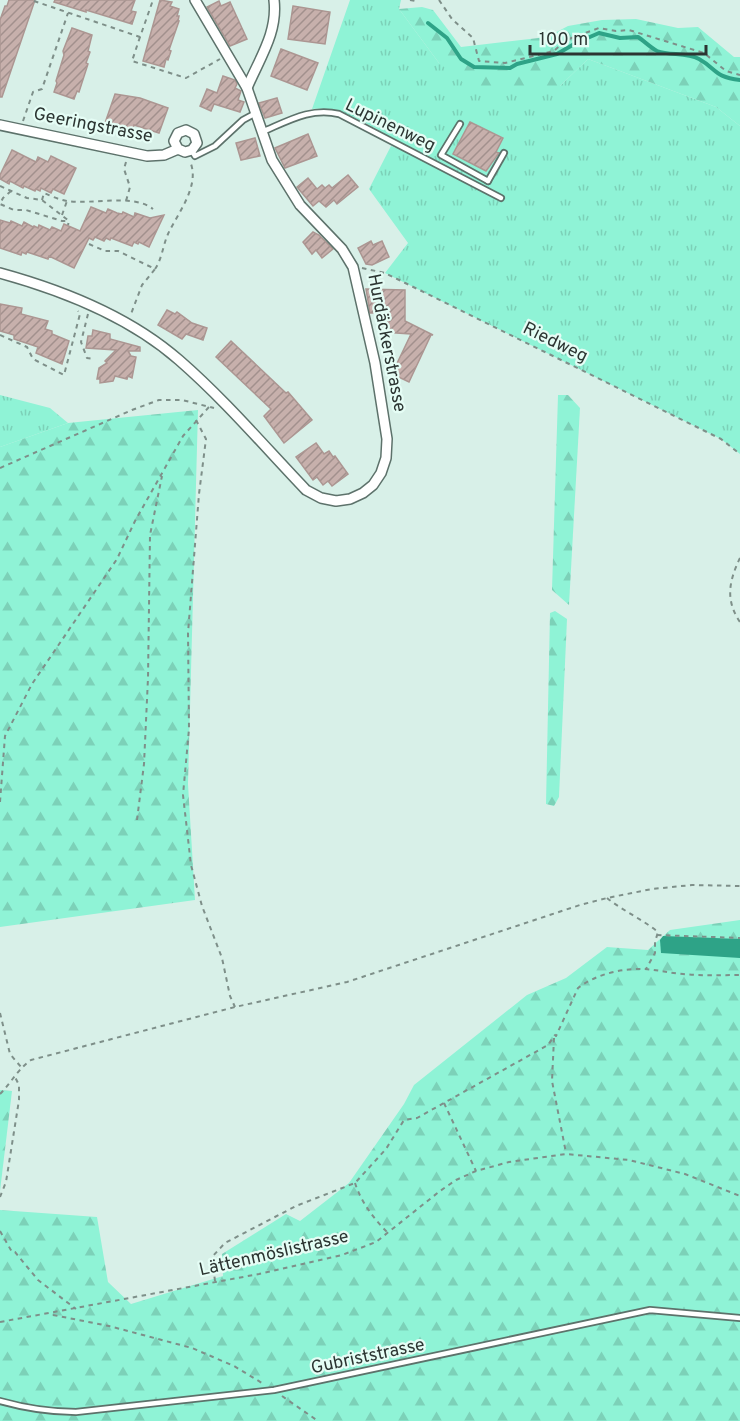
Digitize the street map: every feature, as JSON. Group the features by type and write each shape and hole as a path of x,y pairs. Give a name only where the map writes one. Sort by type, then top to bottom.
{"street":[{"name":"Hurdäckerstrasse","path":"0,273 62,292 147,336 178,359 235,412 306,490 321,498 336,501 350,499 373,485 381,473 386,458 387,439 375,363 354,267 342,249 311,218 288,188 272,160 247,88 195,0"},
{"path":"247,88 265,51 276,16 274,0"},
{"name":"Geeringstrasse","path":"0,125 128,153 164,155 178,149"},
{"name":"Geeringstrasse","path":"186,130 194,134 196,138 193,153 178,149 175,137 178,133 186,130"}],"lane":[{"name":"Lupinenweg","path":"262,132 319,111 339,114 501,198"},
{"path":"193,153 215,146 243,120 255,113"},
{"path":"460,124 441,155 488,181"},
{"path":"484,189 504,153"},
{"name":"Gubriststrasse","path":"0,1401 33,1409 76,1412 274,1390 650,1310 740,1318"}],"path":[{"path":"153,0 132,61 186,78 227,55"},
{"path":"410,0 415,1"},
{"path":"439,0 452,19 473,38 479,61 505,63 554,51 566,40 599,28 616,31 629,30 704,53 726,71 740,75"},
{"path":"34,1 140,37"},
{"path":"21,129 33,92 42,89 68,13"},
{"path":"126,201 130,187 124,169 128,153"},
{"path":"129,319 142,285 155,269 167,235 186,199 195,174 192,165"},
{"path":"0,186 27,198 42,200 69,221"},
{"path":"11,191 0,204 14,210 26,210 69,221"},
{"path":"42,200 44,193 67,201 126,201 153,209"},
{"path":"62,215 67,201"},
{"path":"68,225 69,221"},
{"path":"89,244 105,252 118,251 155,269"},
{"name":"Riedweg","path":"354,267 385,273 721,439 740,454"},
{"path":"0,335 27,347 33,359 64,375 79,324 80,314 76,308"},
{"path":"88,313 81,342 87,358 95,359"},
{"path":"0,468 159,400 182,400 216,408"},
{"path":"0,802 3,749 6,736 32,684 117,559 135,521 183,436 209,407"},
{"path":"196,420 206,439 199,494 188,633 189,729 183,795 191,865 202,906 222,958 230,996 235,1007"},
{"path":"137,820 144,764 147,700 150,535 163,473"},
{"path":"740,558 730,583 729,595 740,622"},
{"path":"0,1094 21,1067 31,1060 235,1007 347,981 580,905 652,889 692,885 740,886"},
{"path":"607,898 645,921 658,932 655,953 646,969"},
{"path":"657,935 740,938"},
{"path":"215,1281 213,1257 225,1243 296,1206 355,1183 386,1149 404,1120 417,1118 548,1045 556,1036 578,988 583,984 607,974 626,970 646,969 683,974 740,975"},
{"path":"0,1013 10,1054 21,1067"},
{"path":"555,1035 552,1081 566,1154"},
{"path":"0,1197 6,1182 20,1085 15,1076"},
{"path":"444,1103 476,1171"},
{"name":"Lättenmöslistrasse","path":"0,1322 259,1274 342,1255 376,1242 440,1191 476,1171 509,1162 566,1154 629,1160 685,1174 740,1196"},
{"path":"355,1183 378,1225 388,1233"},
{"path":"0,1231 12,1252 15,1252 38,1280 76,1309"},
{"path":"50,1314 109,1326 192,1348 234,1366 274,1390 318,1421"}],"green space":[{"path":"350,0 401,0 399,9 439,63 560,86 588,59 716,107 740,126 740,454 721,439 385,273 408,243 369,189 391,146 396,148 400,142 346,114 312,109"},
{"path":"422,7 433,10 461,47 547,37 568,26 602,20 636,19 678,28 698,27 734,57 740,57 740,126 716,107 588,59 560,86 475,92 439,63 399,9"},
{"path":"0,395 50,408 68,423 0,447"},
{"path":"558,395 568,395 580,408 569,605 552,590"},
{"path":"198,410 188,784 195,900 0,927 0,447 68,423"},
{"path":"555,611 567,619 559,797 554,806 546,804 550,613"},
{"path":"740,920 740,1421 0,1421 0,1210 97,1217 108,1282 131,1304 223,1276 222,1254 286,1214 300,1221 349,1183 404,1104 414,1085 527,995 566,978 607,947 648,950 670,930"},
{"path":"0,1090 12,1091 0,1191"}],"shaded area":[{"path":"663,936 740,939 740,958 661,953 660,940"}],"building":[{"path":"9,0 35,0 2,97 0,97 0,20"},
{"path":"55,0 135,0 131,11 136,12 132,24 54,2"},
{"path":"160,0 172,2 170,6 179,9 177,16 179,16 179,21 164,67 143,61"},
{"path":"219,1 221,6 230,2 247,39 230,46 207,7"},
{"path":"293,6 330,12 325,44 288,39"},
{"path":"72,28 92,35 86,63 88,64 79,92 77,91 74,99 54,92 64,55 63,51"},
{"path":"281,49 318,63 307,90 271,76"},
{"path":"223,76 235,80 237,84 235,88 241,91 238,100 244,102 240,112 214,104 211,111 200,106 207,89 217,93"},
{"path":"115,94 140,98 168,108 159,133 134,125 132,132 105,123"},
{"path":"277,98 282,113 265,118 259,103"},
{"path":"470,122 503,138 496,152 499,153 486,171 453,154"},
{"path":"308,134 317,156 285,168 275,148"},
{"path":"255,138 260,156 241,160 236,143"},
{"path":"12,150 36,162 38,157 48,162 51,156 76,168 64,194 53,189 51,193 41,188 40,191 36,189 35,191 10,181 9,184 0,179"},
{"path":"348,175 358,187 337,204 334,200 326,207 319,201 313,206 297,187 308,178 317,189 322,185 325,188 329,185 332,188"},
{"path":"91,207 106,213 108,209 134,217 135,213 150,218 164,215 149,247 139,242 138,244 134,242 132,246 111,238 110,240 106,238 104,241 95,237 93,240 89,238 74,268 49,256 48,259 27,252 26,254 22,252 21,255 0,248 0,220 10,223 11,221 22,226 24,222 38,228 39,225 50,230 52,227 61,231 64,224 80,231"},
{"path":"313,232 333,249 322,258 316,250 312,254 303,242"},
{"path":"371,241 373,245 382,241 389,257 372,265 366,264 358,248"},
{"path":"366,289 405,290 405,321 433,335 409,382 392,374 411,334 382,332 383,313 370,313"},
{"path":"0,304 22,308 21,314 48,321 45,329 69,341 62,364 36,353 38,347 14,339 14,335 0,331"},
{"path":"167,310 175,314 177,312 192,323 207,328 203,340 186,334 182,339 158,325"},
{"path":"93,330 110,334 110,339 140,347 140,351 128,351 131,356 136,357 132,378 115,376 113,381 100,383 100,379 97,379 99,368 107,363 105,361 116,350 86,348 88,336 92,336"},
{"path":"231,341 286,393 288,392 312,420 284,443 264,416 271,409 216,357"},
{"path":"316,443 324,454 329,451 333,457 335,456 348,474 332,486 328,481 323,485 317,477 313,480 296,457"}],"waterway":[{"path":"428,23 447,38 461,59 474,67 510,68 517,64 557,54 599,33 620,38 638,37 657,51 694,57 720,75 740,80"}]}
